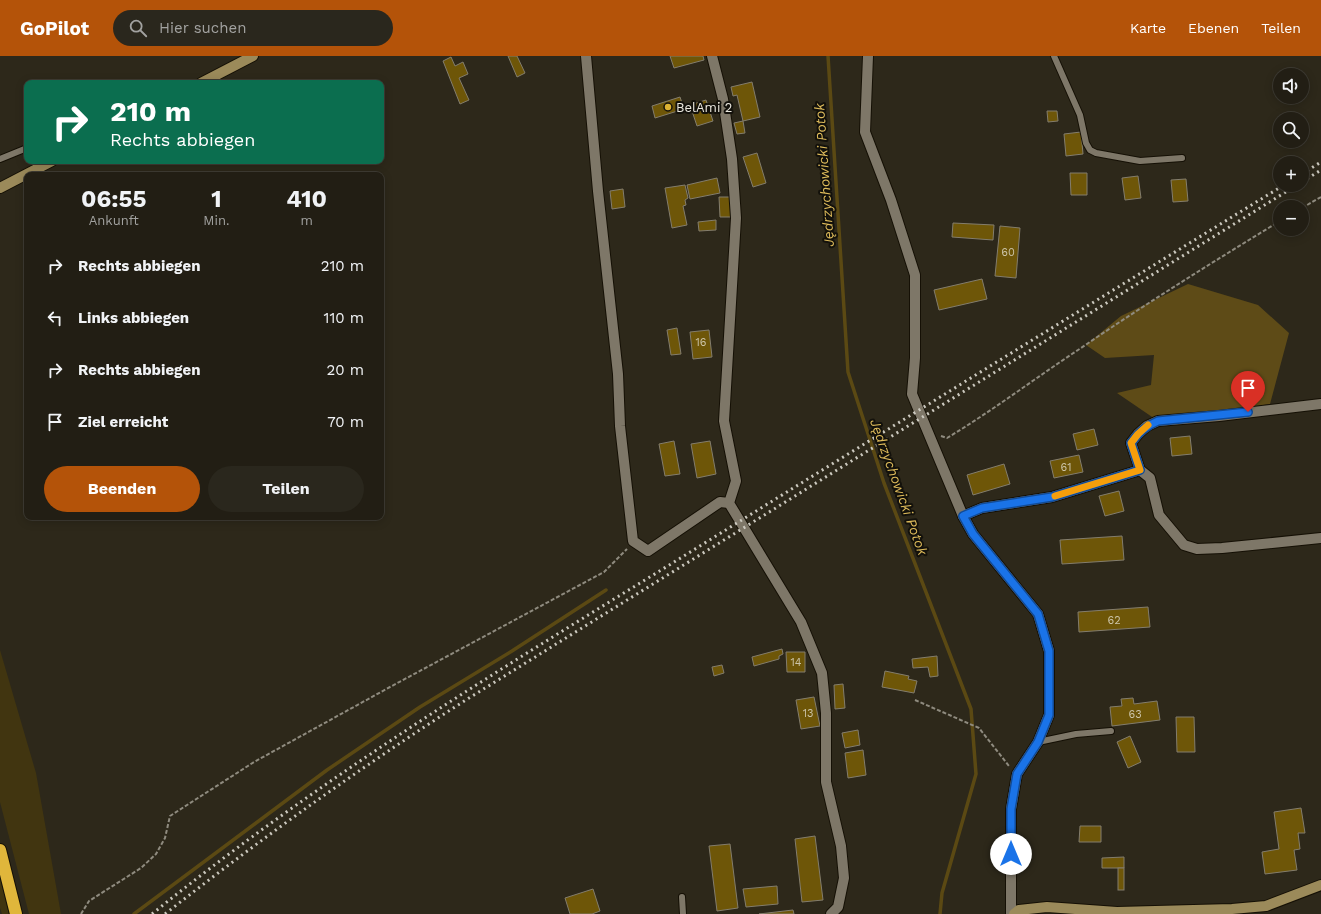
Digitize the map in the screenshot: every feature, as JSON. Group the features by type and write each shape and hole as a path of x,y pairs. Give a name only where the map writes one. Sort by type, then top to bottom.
{"highway":[{"path":"0,850 16,914"}],"street":[{"path":"207,80 254,56"},
{"path":"586,56 598,191 618,374 620,426 633,541 648,551 720,502 729,504 801,622 822,673 826,713 826,782 841,846 844,878 838,907 831,914"},
{"path":"712,56 723,99 731,151 736,218 724,421 736,481 729,504"},
{"path":"868,56 865,132 891,200 915,275 915,358 912,394 926,431 963,516 973,534 1038,614 1049,651 1049,715 1038,742 1017,774 1011,809 1012,914 1019,910 1047,907 1117,912 1264,910 1321,885"},
{"path":"31,172 46,164"},
{"path":"0,188 24,176"},
{"path":"1321,404 1219,416 1158,421 1147,426 1131,443 1140,470 1150,478 1159,515 1184,545 1196,548 1222,548 1321,538"},
{"path":"963,516 982,508 1052,497 1140,470"}],"lane":[{"path":"1054,56 1080,115 1086,143 1090,150 1096,153 1140,161 1182,158"},
{"path":"0,159 24,149"},
{"path":"1038,742 1076,734 1111,731"},
{"path":"682,897 683,914"}],"path":[{"path":"1309,204 1321,197"},
{"path":"926,431 947,438 1196,272 1273,225"},
{"path":"81,914 89,901 141,868 156,854 165,838 170,816 254,762 604,572 633,541"},
{"path":"915,700 979,728 1017,774"}],"shaded area":[{"path":"1188,284 1258,305 1289,333 1270,404 1158,421 1117,393 1151,385 1154,355 1105,358 1086,345 1121,316"},
{"path":"0,650 36,773 61,914 29,914 0,802"},
{"path":"0,879 9,914 2,914 0,908"}],"building":[{"path":"508,56 517,56 525,73 517,77"},
{"path":"670,56 703,56 704,60 674,68"},
{"path":"451,57 455,66 463,62 468,74 459,78 469,100 460,104 443,61"},
{"path":"752,82 760,117 743,121 737,95 733,96 731,87"},
{"name":"BelAmi 2","path":"680,97 684,109 655,118 652,106"},
{"path":"706,100 713,121 697,126 690,105"},
{"path":"1047,111 1057,111 1058,121 1048,122"},
{"path":"743,121 745,133 737,134 734,123"},
{"path":"1081,132 1083,154 1066,156 1064,134"},
{"path":"757,153 766,183 753,187 743,157"},
{"path":"1070,173 1087,173 1087,195 1071,195"},
{"path":"1138,176 1141,198 1125,200 1122,178"},
{"path":"717,178 720,193 690,199 687,185"},
{"path":"1186,179 1188,201 1173,202 1171,180"},
{"path":"685,185 688,198 685,200 686,205 683,206 687,225 672,228 665,188"},
{"path":"623,189 625,207 612,209 610,191"},
{"path":"719,197 731,197 731,217 720,217"},
{"path":"716,220 716,230 699,231 698,222"},
{"path":"953,223 994,225 993,240 952,237"},
{"path":"1000,226 1020,228 1016,278 995,276"},
{"path":"982,279 987,299 939,310 934,290"},
{"path":"677,328 681,354 671,355 667,330"},
{"path":"709,330 712,357 693,359 690,332"},
{"path":"1094,429 1098,445 1077,450 1073,434"},
{"path":"1190,436 1192,454 1172,456 1170,438"},
{"path":"674,441 680,474 665,476 659,444"},
{"path":"710,441 716,474 697,478 691,444"},
{"path":"1079,455 1083,472 1054,478 1050,461"},
{"path":"1004,464 1010,484 973,495 967,475"},
{"path":"1119,491 1124,511 1105,516 1099,496"},
{"path":"1122,536 1124,560 1062,564 1060,540"},
{"path":"1148,607 1150,627 1079,632 1078,612"},
{"path":"782,649 783,654 779,656 779,659 754,666 752,657"},
{"path":"786,652 805,652 805,672 787,672"},
{"path":"937,656 938,676 930,677 928,667 913,668 912,659"},
{"path":"722,665 724,673 714,676 712,667"},
{"path":"885,671 909,676 908,679 917,681 914,693 882,687"},
{"path":"843,684 845,708 835,709 834,685"},
{"path":"814,697 820,726 801,729 796,700"},
{"path":"1133,698 1134,704 1157,701 1160,720 1112,726 1110,707 1122,706 1121,699"},
{"path":"1176,717 1194,717 1195,752 1177,752"},
{"path":"858,730 860,745 845,748 842,733"},
{"path":"1130,736 1141,762 1128,768 1117,742"},
{"path":"863,750 866,775 848,778 845,753"},
{"path":"1301,808 1305,833 1298,833 1300,849 1294,850 1297,870 1265,874 1262,852 1279,849 1274,812"},
{"path":"1080,826 1101,826 1101,842 1079,842"},
{"path":"815,836 823,900 802,902 795,839"},
{"path":"730,844 738,908 717,911 709,846"},
{"path":"1124,857 1124,868 1102,868 1102,858"},
{"path":"1118,868 1124,868 1124,890 1118,890"},
{"path":"777,886 778,904 746,907 743,889"},
{"path":"593,889 600,911 592,914 570,914 565,898"},
{"path":"793,910 794,914 759,914"}],"waterway":[{"name":"Jędrzychowicki Potok","path":"828,56 848,372 884,483 971,709 976,774 942,893 940,914"},
{"path":"134,914 327,770 420,707 512,651 606,590"}],"railway":[{"path":"1309,170 1321,162"},
{"path":"1309,178 1321,170"},
{"path":"152,914 279,818 410,728 544,642 1273,192"},
{"path":"165,914 314,802 469,698 1286,192"}],"slow traffic":[{"path":"1055,496 1140,470 1131,443 1148,425"}],"place":[{"name":"BelAmi 2","path":"668,107"}],"route":[{"path":"1011,854 1011,809 1017,774 1038,742 1049,715 1049,651 1038,614 973,534 963,516 982,508 1052,497 1140,470 1131,443 1147,426 1158,421 1248,412"}]}
